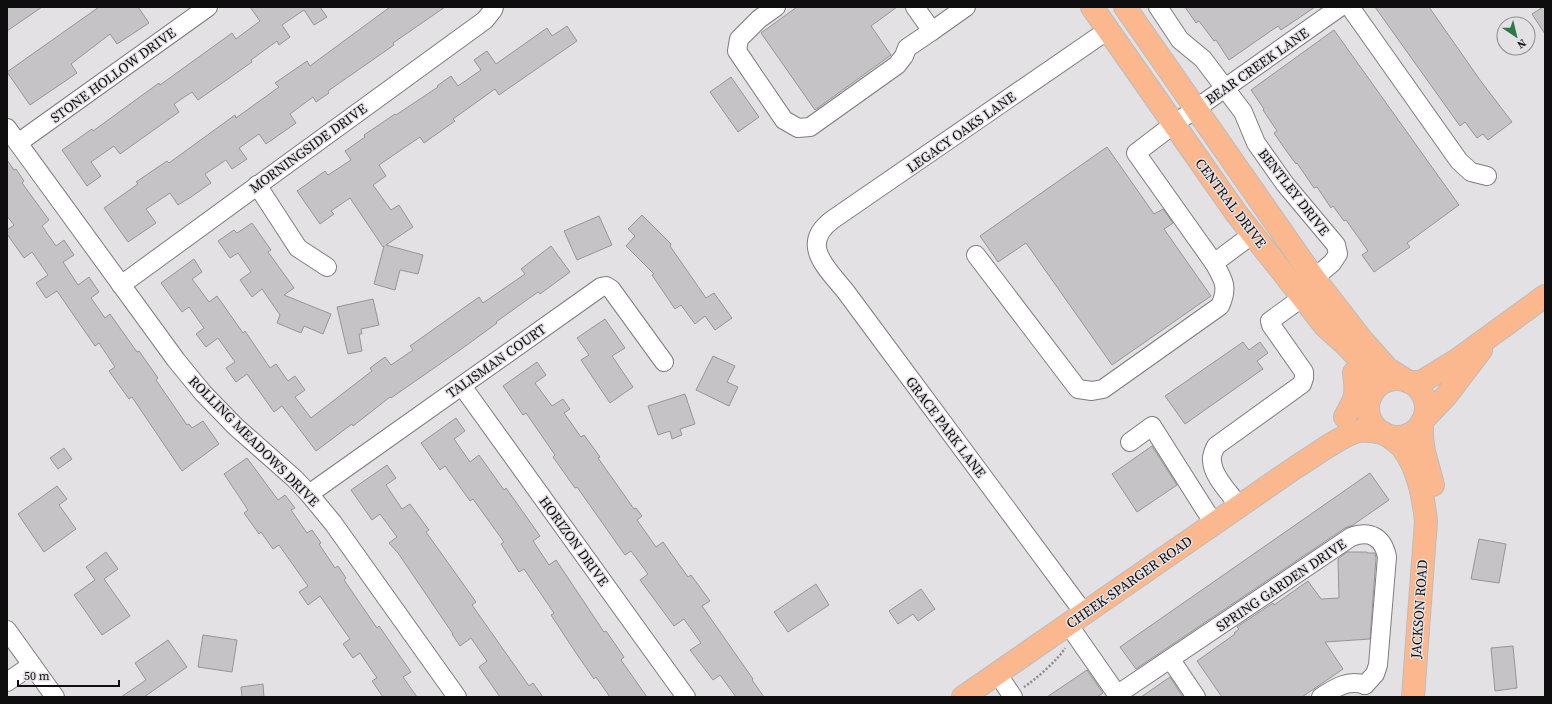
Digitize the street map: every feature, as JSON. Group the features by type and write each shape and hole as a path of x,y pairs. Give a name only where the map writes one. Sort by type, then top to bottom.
{"main road":[{"name":"CENTRAL DRIVE","path":"1092,7 1236,213 1325,326 1346,344 1362,362 1368,377 1371,396"},
{"name":"CENTRAL DRIVE","path":"1126,8 1314,278 1363,341 1388,369 1409,381"},
{"path":"1495,332 1446,396 1417,429 1410,434 1402,436 1385,434 1374,425 1369,413 1369,405 1371,396 1376,388 1383,383 1396,379 1421,382 1457,360 1495,332 1545,296"},
{"path":"1325,326 1347,355 1354,372 1356,390 1355,399 1345,417"},
{"path":"1409,381 1417,387 1426,402 1426,410 1423,421"},
{"name":"CHEEK-SPARGER ROAD","path":"1296,466 1345,417 1371,396"},
{"name":"JACKSON ROAD","path":"1412,697 1426,521 1433,496 1433,483 1424,452 1422,438 1423,421"},
{"name":"CHEEK-SPARGER ROAD","path":"963,697 997,673 1076,624 1296,466 1357,432 1370,430 1385,434"},
{"name":"JACKSON ROAD","path":"1385,434 1401,447 1413,466 1423,496 1426,521"}],"street":[{"name":"STONE HOLLOW DRIVE","path":"18,144 208,7"},
{"path":"776,7 759,19 739,39 737,51 784,120 798,128 810,127 897,65 904,56 907,48 966,7"},
{"path":"915,7 932,31"},
{"name":"BENTLEY DRIVE","path":"1158,7 1180,40 1203,59 1243,112 1256,143 1285,184 1336,246 1338,254 1332,263 1314,278"},
{"name":"BEAR CREEK LANE","path":"1214,263 1136,153 1174,124 1340,7"},
{"path":"1350,7 1459,161 1471,172 1488,176"},
{"name":"MORNINGSIDE DRIVE","path":"121,285 485,20 494,9"},
{"name":"LEGACY OAKS LANE","path":"817,238 823,227 832,220 1108,30"},
{"name":"ROLLING MEADOWS DRIVE","path":"7,128 176,360 203,393 236,426 295,479 309,494 333,523 457,697"},
{"path":"257,185 298,248 327,267"},
{"path":"976,255 1078,389 1092,391 1103,389 1220,306 1225,296 1224,281 1214,263 1253,234"},
{"name":"GRACE PARK LANE","path":"817,238 816,248 821,261 850,298 1076,624"},
{"name":"TALISMAN COURT","path":"309,494 601,287 606,286 611,289 664,362"},
{"path":"1239,506 1216,474 1211,460 1216,446 1302,384 1304,372 1271,325 1270,321 1303,297"},
{"name":"HORIZON DRIVE","path":"462,386 686,697"},
{"path":"1130,442 1152,426 1214,524"},
{"name":"SPRING GARDEN DRIVE","path":"1076,624 1117,693 1126,690 1351,537 1359,534 1367,534 1379,540 1386,550 1387,557 1378,665 1369,691"},
{"path":"7,630 55,697"},
{"path":"1171,660 1196,697"},
{"path":"7,682 32,665"},
{"path":"997,673 1013,696"},
{"path":"1321,697 1334,688 1344,684 1358,683 1369,691"}],"path":[{"path":"1013,696 1034,681 1063,653 1076,624"}],"building":[{"path":"7,7 42,7 7,31"},
{"path":"99,7 138,7 149,23 117,44 110,34 71,64 77,73 30,105 7,72"},
{"path":"250,7 320,7 327,17 314,25 304,10 282,25 290,37 279,45 277,41 251,60 252,62 198,100 192,92 174,104 179,112 120,154 114,146 91,162 101,176 87,186 62,150 92,129 93,131 159,83 160,85 232,33 236,39 260,21"},
{"path":"390,7 445,7 393,43 394,45 328,91 329,93 316,102 313,97 290,114 296,123 266,144 259,134 239,148 247,159 232,169 226,160 205,174 211,183 191,197 178,205 170,193 146,209 156,223 128,242 104,208 138,184 136,182 167,161 169,163 235,115 236,118 279,87 275,83 307,61 310,66"},
{"path":"797,7 897,7 871,26 891,55 815,110 761,33"},
{"path":"1185,7 1315,7 1281,30 1278,26 1229,60 1216,40 1214,41 1199,21 1196,23"},
{"path":"1375,7 1429,7 1480,80 1512,122 1488,140 1483,134 1477,138 1465,122 1460,126"},
{"path":"1545,7 1545,34 1536,20 1536,16 1533,16 1532,14"},
{"path":"567,26 577,41 499,95 495,89 453,119 455,121 424,143 420,137 379,165 386,176 373,185 391,210 399,205 413,227 386,245 423,255 418,274 400,270 395,290 374,284 384,246 383,247 350,198 331,211 334,214 320,224 297,191 325,171 328,175 351,160 345,151 365,137 364,135 438,87 437,86 451,76 458,86 481,70 474,60 487,51 496,64 547,28 552,36"},
{"path":"1334,30 1459,205 1407,243 1410,247 1374,272 1362,255 1368,251 1346,220 1344,221 1333,206 1331,208 1317,187 1314,188 1297,163 1296,164 1285,149 1274,133 1277,131 1251,90"},
{"path":"731,77 759,117 738,132 710,92"},
{"path":"1107,147 1154,214 1163,209 1173,223 1164,229 1211,296 1112,365 1026,243 998,262 980,236"},
{"path":"7,160 14,170 16,169 24,181 22,183 49,220 42,226 56,246 64,240 74,255 63,262 78,285 89,277 99,292 91,298 105,318 110,314 137,352 139,351 158,378 156,380 187,425 189,424 192,428 203,421 219,444 182,471 132,397 129,399 109,371 115,367 99,343 95,346 57,291 46,298 36,283 48,275 32,252 24,258 7,234 7,230 14,225 7,216"},
{"path":"642,215 671,244 670,246 706,298 714,293 732,318 715,330 705,316 695,324 681,305 675,309 652,275 654,274 626,246 635,236 628,229"},
{"path":"599,216 612,245 577,260 564,231"},
{"path":"252,223 271,250 268,252 294,288 284,295 331,314 323,334 304,326 301,333 277,323 280,315 262,289 252,297 240,280 251,272 238,253 230,258 218,241 234,230 237,233"},
{"path":"551,246 570,272 540,294 538,292 460,350 391,398 390,397 353,426 352,424 316,451 282,406 274,412 247,374 236,382 226,368 235,362 218,338 206,347 196,334 204,328 189,307 182,312 161,283 194,259 202,272 192,279 209,302 217,296 243,333 245,331 270,368 276,364 288,381 295,376 305,390 295,397 311,418 372,371 370,368 385,357 391,365 413,350 410,346 479,297 483,303 525,274 521,269"},
{"path":"373,299 379,325 361,329 362,334 359,334 362,351 348,354 337,307"},
{"path":"605,319 625,348 612,356 633,387 610,403 581,360 589,355 577,338"},
{"path":"1243,342 1249,350 1260,342 1268,353 1257,361 1263,369 1185,424 1165,396"},
{"path":"713,356 735,366 727,382 738,387 729,406 696,390"},
{"path":"537,362 546,375 535,383 552,406 563,399 570,409 564,413 581,437 584,435 600,457 598,458 634,509 636,508 642,516 637,520 656,547 663,542 688,577 691,575 710,601 702,606 764,697 736,697 720,675 713,680 690,650 701,643 684,619 674,626 640,580 648,574 631,551 625,555 577,487 575,488 553,457 555,455 526,413 523,415 503,386"},
{"path":"685,394 695,424 680,429 682,435 672,439 670,431 658,435 648,406"},
{"path":"456,418 465,431 454,439 470,462 479,455 504,490 506,488 540,536 533,541 549,565 556,560 604,632 606,631 624,657 621,660 647,697 610,697 596,677 594,679 576,653 551,615 554,613 524,569 519,572 501,544 504,542 473,499 470,501 445,466 440,470 421,443"},
{"path":"1152,446 1177,485 1137,512 1112,474"},
{"path":"64,448 72,459 58,469 50,458"},
{"path":"247,458 278,500 285,495 295,508 291,510 307,533 312,530 321,543 319,544 335,568 338,566 346,578 344,580 377,628 379,626 411,672 403,677 417,697 383,697 372,681 377,678 360,653 353,658 343,644 350,639 320,596 308,605 299,592 308,586 279,545 273,549 261,532 259,534 244,513 248,510 224,474"},
{"path":"387,465 396,478 386,485 402,509 410,504 429,530 426,532 476,602 472,605 529,686 533,683 543,697 500,697 479,667 487,661 471,638 460,646 398,553 389,543 397,537 380,514 372,520 351,490"},
{"path":"1370,473 1389,500 1136,669 1120,647"},
{"path":"57,486 67,499 59,505 76,529 44,552 18,514"},
{"path":"1479,539 1506,544 1499,583 1471,579"},
{"path":"106,552 118,569 104,579 130,616 102,635 74,595 95,580 86,567"},
{"path":"1347,552 1375,553 1376,558 1370,639 1325,642 1343,669 1302,697 1222,697 1197,661 1235,634 1234,633 1239,629 1237,627 1273,603 1274,605 1308,581 1321,599 1339,598 1338,559"},
{"path":"816,584 829,605 788,632 774,612"},
{"path":"921,589 935,609 918,621 913,614 898,624 889,611"},
{"path":"203,635 237,640 232,672 198,667"},
{"path":"168,640 187,667 144,697 121,697 146,680 135,663"},
{"path":"1513,646 1517,688 1495,691 1491,648"},
{"path":"1087,670 1103,693 1097,697 1047,697"},
{"path":"1170,677 1183,697 1141,697"},
{"path":"263,684 264,697 242,697 241,687"}]}
